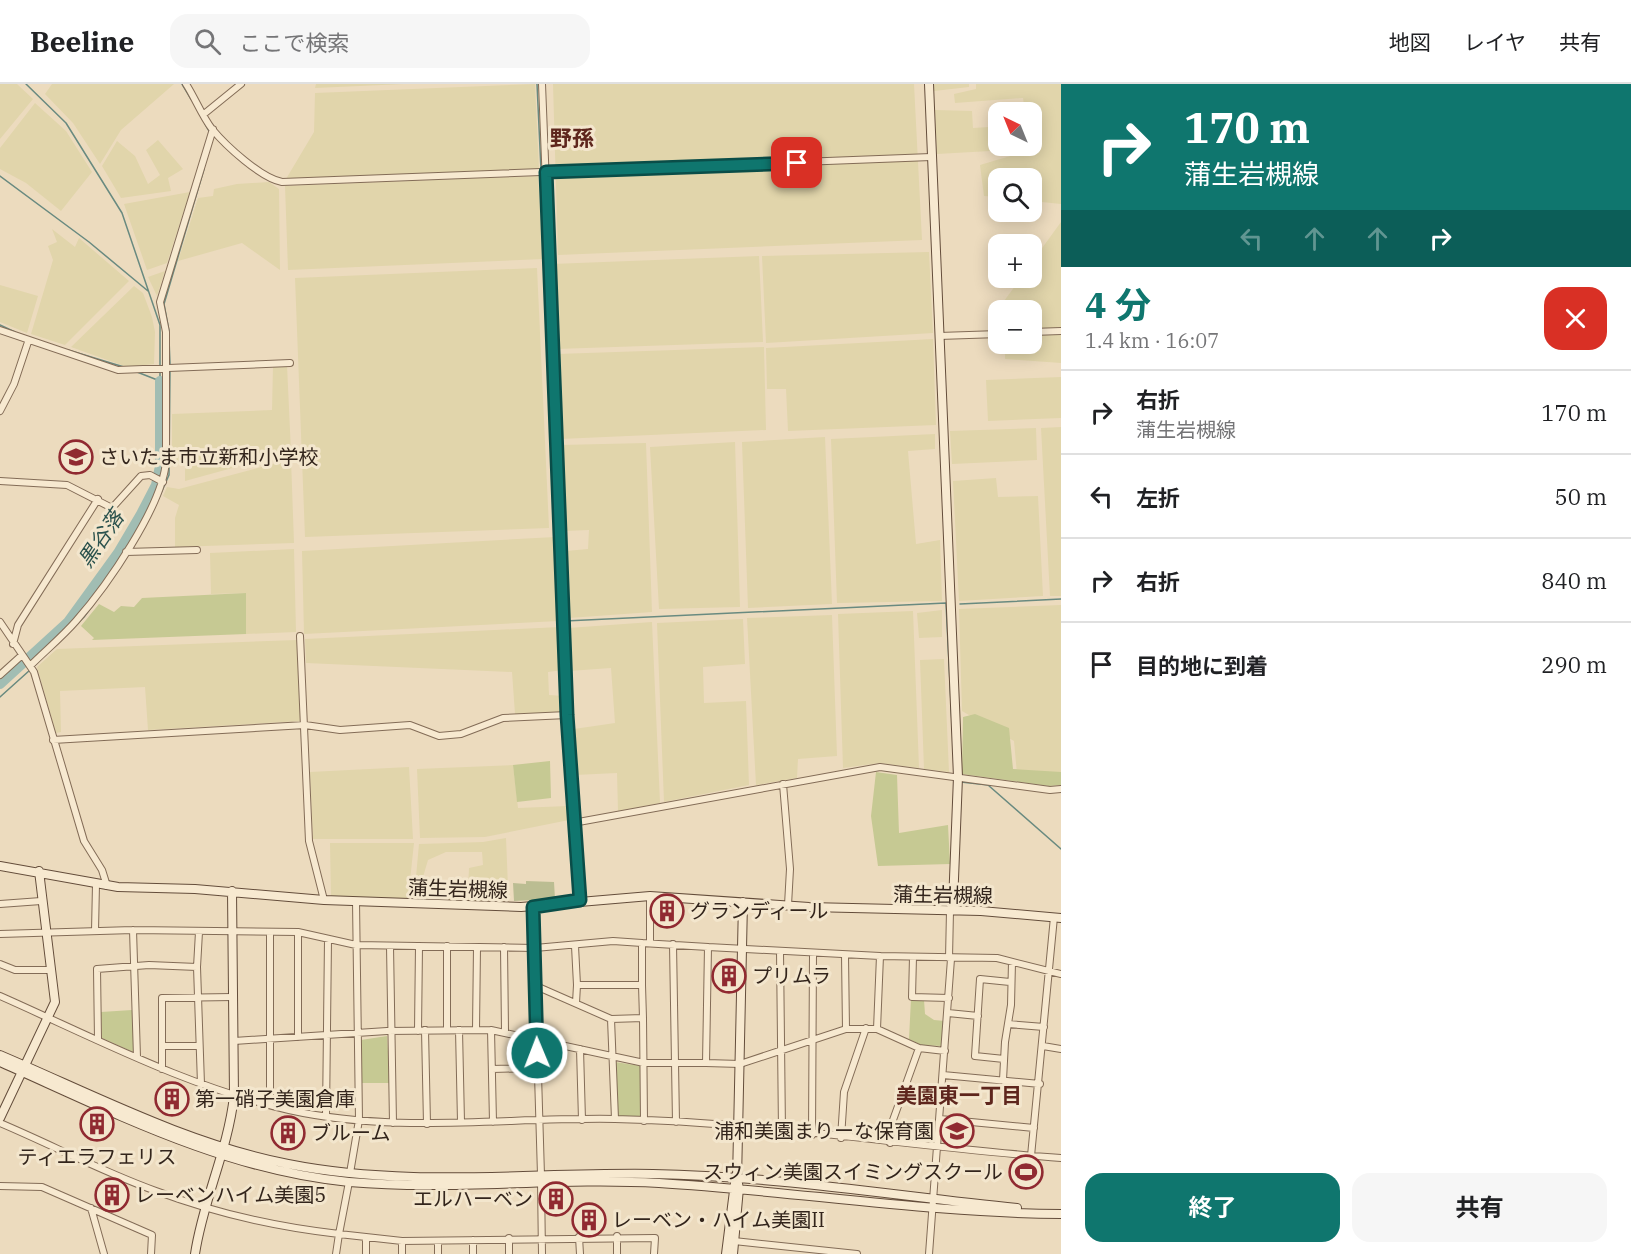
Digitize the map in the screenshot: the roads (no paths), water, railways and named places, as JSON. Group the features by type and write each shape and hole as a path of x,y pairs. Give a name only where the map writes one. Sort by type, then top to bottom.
{"street":[{"path":"186,84 213,129 256,169 272,180 282,182 931,157"},
{"path":"204,114 241,84"},
{"path":"542,84 567,715 580,900"},
{"path":"929,84 958,777 953,904 950,911 949,998 929,1254"},
{"path":"28,665 75,622 126,552 163,482 166,461 166,332 160,302 213,129"},
{"path":"0,330 28,342 118,370 290,363"},
{"path":"1042,332 1061,331"},
{"path":"939,336 988,334"},
{"path":"0,411 14,384 28,342"},
{"path":"0,481 67,486 98,499 112,508 141,476 150,475 163,482"},
{"path":"14,644 18,625 98,499"},
{"path":"126,552 197,550"},
{"path":"0,622 34,672 86,846 102,870 107,886"},
{"path":"300,636 309,841 324,900"},
{"path":"0,675 22,657"},
{"path":"53,740 305,725 340,730 410,725 439,736 461,734 503,718 567,715"},
{"path":"573,823 880,767 1050,790 1061,789"},
{"path":"783,784 790,869 788,905"},
{"name":"蒲生岩槻線","path":"0,866 39,871 107,886 232,891 324,900 533,907 580,900 650,896 788,905 1058,917"},
{"path":"0,1118 55,1002 39,871"},
{"path":"95,931 96,884"},
{"path":"195,1254 205,1207 223,1151 234,1095 232,891"},
{"path":"650,896 650,943"},
{"path":"0,904 41,901"},
{"path":"336,1254 359,1120 356,901"},
{"path":"733,1254 739,1125 743,902"},
{"path":"533,907 542,1254"},
{"path":"1031,1155 1040,1084 1049,973 1058,917"},
{"path":"134,930 137,1058"},
{"path":"0,934 134,930 298,932 356,945 535,948 613,941 845,955 997,958 1049,973 1061,974"},
{"path":"199,932 197,967 200,998 201,1084"},
{"path":"270,932 270,1105"},
{"path":"298,932 298,1037"},
{"path":"326,1116 328,939"},
{"path":"642,943 644,1120"},
{"path":"673,944 676,1122"},
{"path":"390,946 393,1123"},
{"path":"418,946 427,1124"},
{"path":"447,946 447,1030"},
{"path":"575,946 576,1003"},
{"path":"476,1030 477,947"},
{"path":"504,947 504,1031"},
{"path":"706,1063 708,947"},
{"path":"780,951 783,1051 782,1131"},
{"path":"812,1134 813,953"},
{"path":"845,955 846,1029"},
{"path":"878,1029 880,956"},
{"path":"913,957 912,997 949,998"},
{"path":"1003,1080 1011,1005 1012,962"},
{"path":"0,964 15,970 51,970"},
{"path":"98,1039 98,969 135,968 149,965 197,967"},
{"path":"1004,1059 975,1056 980,979 1010,982"},
{"path":"577,985 642,985"},
{"path":"536,986 611,1019 643,1018"},
{"path":"0,996 162,1069 201,1084 270,1105 326,1116 427,1124 615,1119 739,1125 890,1143 1061,1158"},
{"path":"162,1069 162,998 233,997"},
{"path":"948,1013 978,1016"},
{"path":"611,1019 615,1119"},
{"path":"1008,1024 1044,1027"},
{"path":"234,1041 392,1031 491,1030 537,1038 644,1063 740,1064 846,1029 866,1028 878,1029 919,1048 945,1051"},
{"path":"841,1137 844,1092 866,1028"},
{"path":"459,1030 461,1122"},
{"path":"491,1030 493,1122"},
{"path":"163,1046 199,1046"},
{"path":"1043,1046 1061,1049"},
{"path":"890,1143 893,1120 919,1048"},
{"path":"580,1049 582,1120"},
{"path":"0,1055 158,1132 284,1172 349,1177 404,1185 656,1174 736,1185 1061,1212"},
{"path":"0,1062 25,1069"},
{"path":"492,1069 538,1068"},
{"path":"943,1075 1040,1084"},
{"path":"940,1119 1034,1128"},
{"path":"0,1123 155,1191 278,1226 402,1241 617,1236 655,1238 654,1254"},
{"path":"726,1254 736,1185"},
{"path":"0,1186 42,1187 152,1235 151,1254"},
{"path":"91,1208 100,1247 104,1254"},
{"path":"617,1236 617,1254"},
{"path":"579,1237 579,1254"},
{"path":"366,1238 366,1254"},
{"path":"509,1238 509,1254"},
{"path":"473,1240 473,1254"},
{"path":"402,1241 402,1254"},
{"path":"438,1241 438,1254"},
{"path":"734,1241 857,1254"}],"waterway":[{"path":"26,84 66,123 122,213 160,325 160,367"},
{"path":"182,84 191,99"},
{"path":"537,84 541,170"},
{"path":"205,124 210,133"},
{"path":"169,331 164,304 204,169"},
{"path":"541,175 547,293"},
{"path":"0,176 89,242 148,291"},
{"path":"0,325 15,332"},
{"path":"169,339 170,364"},
{"path":"68,350 124,367"},
{"path":"158,500 169,475 170,369"},
{"path":"137,372 160,381 160,371"},
{"name":"黒谷落","path":"0,684 68,622 118,553 141,514 156,485 160,466 160,381"},
{"path":"33,667 84,617 117,572"},
{"path":"960,604 1061,599"},
{"path":"565,621 946,603 952,724"},
{"path":"0,697 30,670"},
{"path":"961,782 988,785 1061,849"}],"place":[{"name":"さいたま市立新和小学校","path":"76,457"},
{"name":"グランディール","path":"667,911"},
{"name":"プリムラ","path":"729,976"},
{"name":"第一硝子美園倉庫","path":"172,1099"},
{"name":"ティエラフェリス","path":"97,1124"},
{"name":"浦和美園まりーな保育園","path":"957,1131"},
{"name":"ブルーム","path":"288,1133"},
{"name":"スウィン美園スイミングスクール","path":"1026,1172"},
{"name":"レーベンハイム美園5","path":"112,1195"},
{"name":"エルハーベン","path":"556,1199"},
{"name":"レーベン・ハイム美園II","path":"589,1220"}],"district":[{"name":"野孫","path":"572,138"},
{"name":"美園東一丁目","path":"959,1096"}]}
